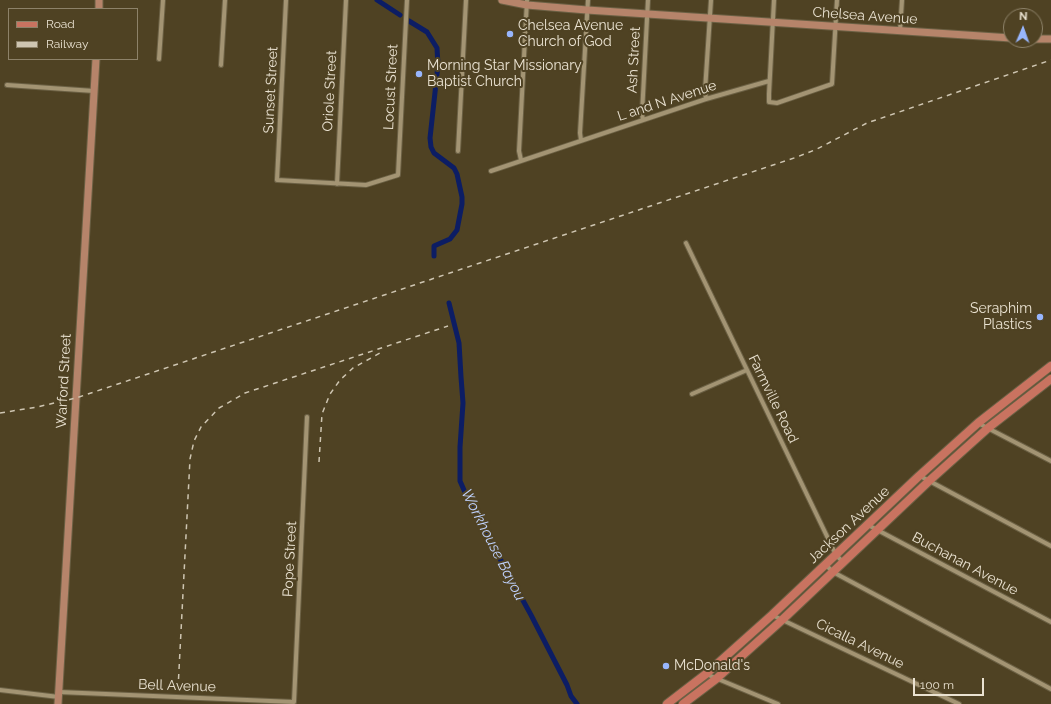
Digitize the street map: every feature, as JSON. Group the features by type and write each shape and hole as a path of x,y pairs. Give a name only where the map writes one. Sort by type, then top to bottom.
{"main road":[{"name":"Chelsea Avenue","path":"502,0 587,10 1003,37"},
{"name":"Warford Street","path":"59,698 96,60"},
{"name":"Jackson Avenue","path":"667,704 706,674 772,615 919,476 978,423 1047,374 1051,366"},
{"name":"Jackson Avenue","path":"683,704 716,679 782,620 929,481 988,428 1051,379"}],"street":[{"path":"159,59 163,0"},
{"path":"221,65 226,0"},
{"name":"Sunset Street","path":"286,0 277,180 337,184"},
{"name":"Oriole Street","path":"337,184 346,0"},
{"name":"Locust Street","path":"337,184 366,185 398,175 407,0"},
{"path":"458,151 466,0"},
{"path":"581,140 580,133 588,0"},
{"name":"Ash Street","path":"643,120 642,114 648,0"},
{"path":"706,99 705,91 711,0"},
{"path":"774,0 769,102 777,103 832,84 837,0"},
{"path":"900,31 902,0"},
{"path":"521,160 519,151 527,2"},
{"name":"L and N Avenue","path":"491,171 706,99 769,81"},
{"path":"7,85 94,91"},
{"name":"Farmville Road","path":"686,243 836,555 843,562"},
{"path":"692,394 747,370"},
{"name":"Pope Street","path":"294,702 307,417"},
{"path":"978,423 1051,461"},
{"path":"919,476 1051,546"},
{"name":"Buchanan Avenue","path":"868,525 1051,622"},
{"path":"826,565 833,572 1051,689"},
{"name":"Cicalla Avenue","path":"772,615 959,704"},
{"path":"706,674 778,704"},
{"name":"Bell Avenue","path":"0,690 59,698 294,702"}],"waterway":[{"name":"Workhouse Bayou","path":"377,0 400,15"},
{"name":"Workhouse Bayou","path":"409,21 427,32 437,48 438,65 430,138 431,147 434,153 454,168 457,174 462,197 457,230 450,239 434,246 434,256"},
{"name":"Workhouse Bayou","path":"449,303 459,343 463,403 460,447 460,481 471,506 531,615 567,685 571,696 577,704"}],"railway":[{"path":"0,413 37,407 76,398 797,157 817,149 867,123 1051,60"},
{"path":"178,689 190,459 194,441 201,427 219,408 245,393 448,326"},
{"path":"319,462 322,414 330,394 340,380 353,368 380,353"}],"place":[{"name":"Chelsea Avenue Church of God","path":"510,34"},
{"name":"Morning Star Missionary Baptist Church","path":"419,74"},
{"name":"Seraphim Plastics","path":"1040,317"},
{"name":"McDonald's","path":"666,666"}]}
